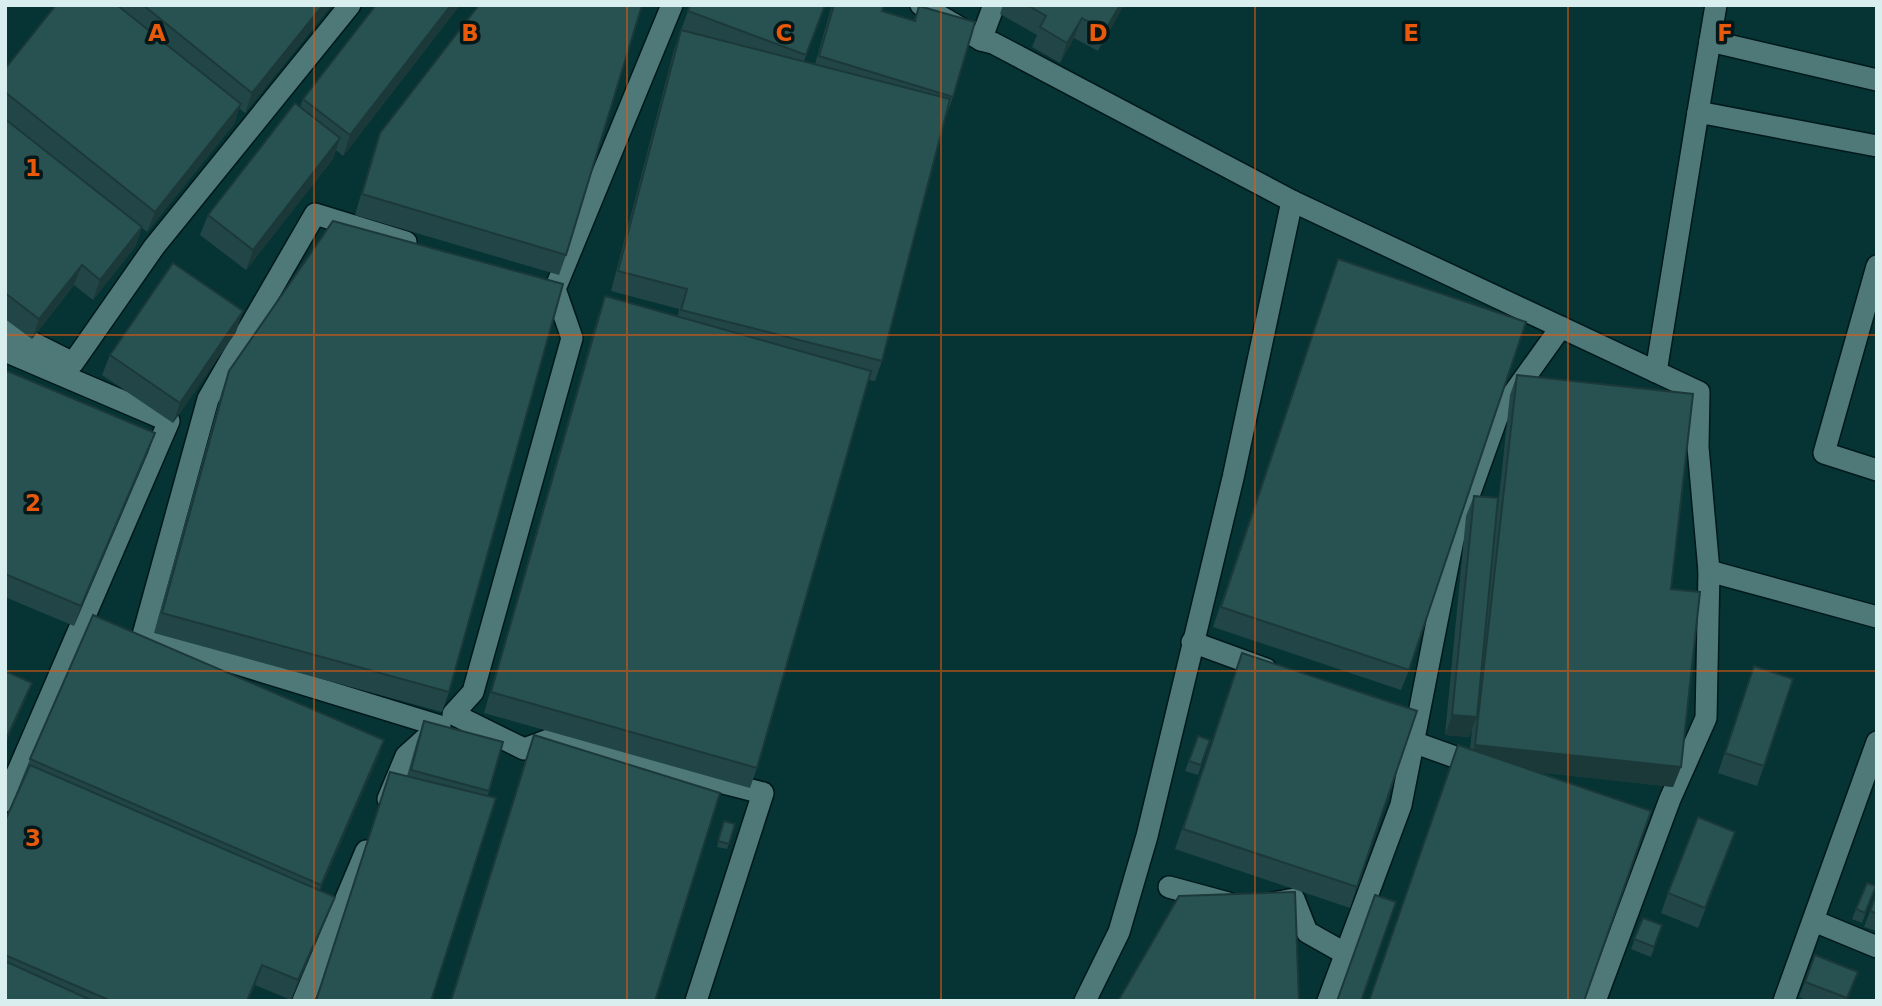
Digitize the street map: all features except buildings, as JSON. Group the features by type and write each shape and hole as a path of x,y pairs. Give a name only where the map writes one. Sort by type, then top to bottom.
{"street":[{"path":"5,329 74,363 154,247 350,5"},
{"path":"303,1001 406,756 473,692 572,338 555,289 672,5"},
{"path":"921,5 981,40 993,43 1292,201 1699,392 1698,447 1709,571 1706,718 1658,830 1595,1001"},
{"path":"981,40 995,5"},
{"path":"1657,372 1716,5"},
{"path":"1710,41 1877,80"},
{"path":"230,109 252,127"},
{"path":"1698,113 1877,146"},
{"path":"1085,1001 1119,932 1147,836 1233,478 1292,201"},
{"path":"422,247 316,214 208,398 143,635 446,720 524,749 551,738 763,793 696,1001"},
{"path":"133,229 154,247"},
{"path":"1877,266 1824,453 1877,470"},
{"path":"528,281 555,289"},
{"path":"1328,1001 1401,805 1453,540 1498,415 1561,327"},
{"path":"5,351 169,421 5,802"},
{"path":"1709,571 1877,617"},
{"path":"1192,642 1280,674"},
{"path":"1392,715 1415,733 1504,775"},
{"path":"1784,1001 1877,742"},
{"path":"1633,821 1658,830"},
{"path":"1169,887 1249,908 1294,899 1307,932 1346,954"},
{"path":"1814,921 1877,947"}]}
